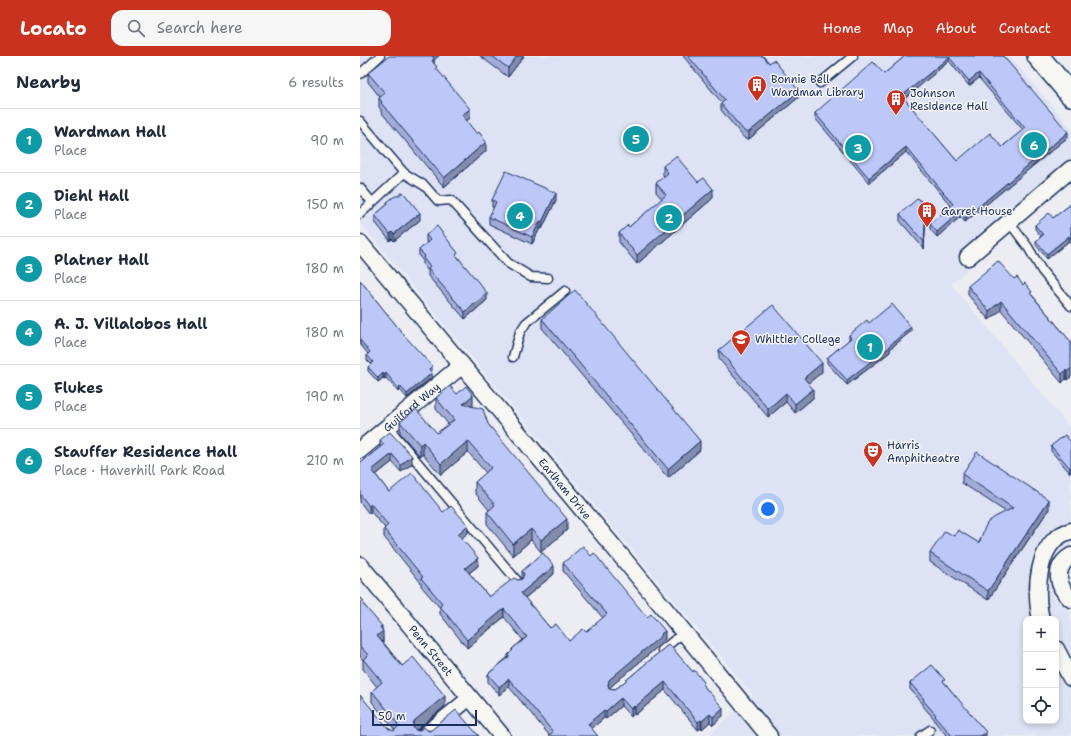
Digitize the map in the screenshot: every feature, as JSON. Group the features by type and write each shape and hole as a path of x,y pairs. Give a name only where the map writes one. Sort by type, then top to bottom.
{"street":[{"path":"1038,56 1071,95"},
{"path":"968,257 1071,169"},
{"name":"Earlham Drive","path":"360,243 769,736"},
{"name":"Guilford Way","path":"360,450 462,365"},
{"path":"1040,616 1038,583 1042,559 1051,544 1057,538 1064,533 1071,532"},
{"path":"1071,556 1064,564 1058,578 1063,591 1071,599"},
{"name":"Penn Street","path":"360,565 502,736"},
{"path":"1058,652 1071,678"}],"lane":[{"path":"360,74 380,56"},
{"path":"820,83 853,56"},
{"path":"360,121 404,172 425,186 438,201 451,200 508,263 532,277 548,278"},
{"path":"360,214 404,172"},
{"path":"360,188 372,202"},
{"path":"1009,222 1028,246 1042,271 1071,306"},
{"path":"513,357 520,332 526,323 565,291"},
{"path":"388,427 519,583"},
{"path":"654,658 683,633"},
{"path":"418,736 470,697"},
{"path":"429,736 470,697"},
{"path":"921,736 930,730"}],"shaded area":[{"name":"Whittier College","path":"360,56 1010,56 1071,128 1071,179 951,284 1071,429 1071,576 1052,596 1071,613 1071,736 708,736 753,695 360,223"}],"building":[{"path":"389,56 432,56 434,58 432,61 437,67 436,68 470,109 462,115 477,134 479,132 486,142 444,178 381,103 382,102 379,98 385,93 368,73"},
{"path":"492,56 517,56 508,68"},
{"name":"Bonnie Bell Wardman Library","path":"688,56 763,56 769,63 774,60 799,91 749,132 745,132 721,104 725,100"},
{"path":"905,56 1003,56 1068,132 965,218 960,212 937,232 930,224 953,204 906,147 869,178 815,113 873,62 884,74","holes":["949,57 969,81 979,73 1025,128 1002,147 990,133 957,161 902,96"]},
{"path":"676,156 698,182 704,178 713,189 637,255 619,233 628,225 629,227 666,195 656,183 668,173 663,166"},
{"path":"506,171 556,193 542,222 540,221 532,237 489,217 496,202 492,200"},
{"path":"403,192 420,213 394,234 392,232 390,234 375,215 388,204 387,202"},
{"path":"918,198 926,207 924,242 900,214"},
{"path":"1071,204 1071,239 1069,236 1047,254 1036,241 1043,235 1035,225 1049,213 1053,218"},
{"path":"437,226 458,253 456,255 487,293 465,312 428,269 430,267 423,258 425,256 419,250 430,240 426,235"},
{"path":"998,261 1014,279 1017,277 1023,285 1025,283 1032,292 1030,293 1071,342 1071,368 1067,372 1066,370 1062,374 1001,301 989,311 968,286"},
{"path":"360,280 404,335 432,366 429,369 432,373 407,394 400,386 398,388 386,373 384,375 383,373 378,378 368,367 373,362 367,355 370,352 360,340"},
{"path":"575,290 700,441 668,469 542,319"},
{"path":"892,304 911,327 889,346 890,347 847,380 827,358 851,338 849,335 867,320 869,323"},
{"path":"773,305 822,363 804,378 813,389 795,404 786,393 768,409 719,350"},
{"path":"450,386 457,394 466,386 473,395 463,404 483,409 488,424 567,519 541,540 531,529 513,544 487,512 495,505 475,482 491,468 468,441 441,464 423,442 420,445 400,422 416,409 437,433 454,420 436,398"},
{"path":"390,432 412,456 401,465 392,454 372,470 389,492 412,473 443,512 451,506 468,525 458,534 478,558 465,568 489,597 514,578 518,580 522,579 524,574 522,571 543,553 554,566 521,593 550,628 556,624 569,641 583,629 586,632 607,614 563,563 583,546 591,556 594,553 647,617 651,614 665,631 609,680 609,688 617,688 669,644 693,672 694,670 704,682 702,684 723,708 713,717 710,714 702,721 701,720 698,722 665,682 631,709 621,698 606,711 604,710 588,724 598,736 548,736 553,732 509,679 499,687 488,674 509,657 508,655 513,650 512,649 527,637 504,609 467,640 440,606 442,603 421,578 423,577 384,529 388,525 371,504 369,506 360,494 360,462 384,444 380,440"},
{"path":"1065,435 1071,442 1070,468 1051,446"},
{"path":"977,452 1049,500 988,591 930,553 945,531 954,536 958,530 979,543 988,522 1013,508 962,474"},
{"path":"360,597 364,601 362,603 382,626 380,627 383,631 377,636 402,666 413,657 445,696 414,721 414,729 418,731 424,727 430,731 456,710 479,736 360,736 360,695 389,729 394,731 398,727 397,722 372,691 382,682 363,659 368,655 360,646"},
{"path":"932,665 945,680 943,681 986,732 980,736 952,736 935,716 936,715 923,700 924,699 910,683"}],"place":[{"name":"Bonnie Bell Wardman Library","path":"757,102"},
{"name":"Johnson Residence Hall","path":"896,116"},
{"name":"Flukes","path":"636,139"},
{"name":"Stauffer Residence Hall","path":"1034,145"},
{"name":"Platner Hall","path":"858,148"},
{"name":"A. J. Villalobos Hall","path":"520,216"},
{"name":"Diehl Hall","path":"669,218"},
{"name":"Garret House","path":"927,228"},
{"name":"Wardman Hall","path":"870,347"},
{"name":"Whittier College","path":"741,356"},
{"name":"Harris Amphitheatre","path":"873,468"}]}
